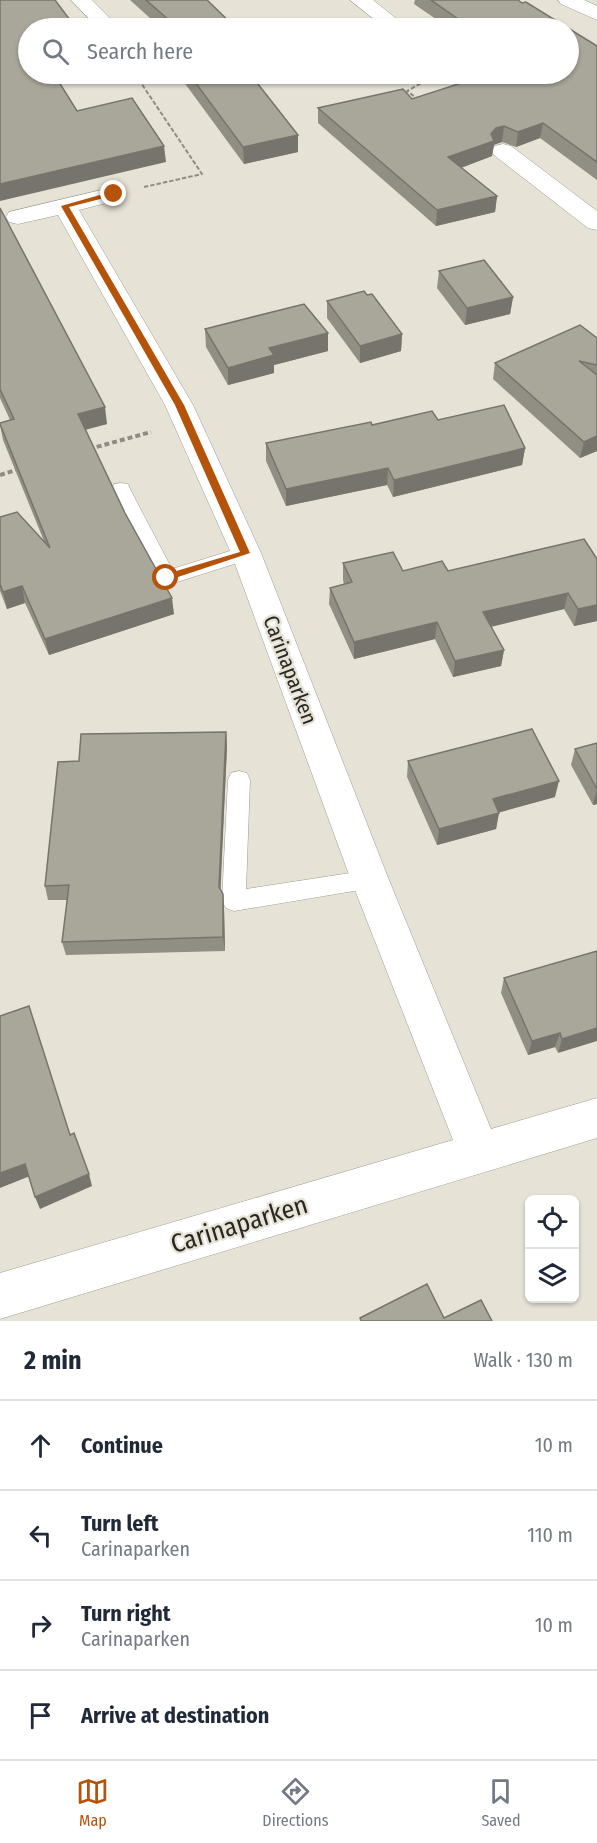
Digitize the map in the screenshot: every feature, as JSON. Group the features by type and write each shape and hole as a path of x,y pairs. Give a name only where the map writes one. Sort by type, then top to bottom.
{"street":[{"path":"81,0 99,18"},
{"path":"360,0 384,18"},
{"path":"568,0 597,14"},
{"path":"502,152 597,223"},
{"path":"18,217 114,194"},
{"name":"Carinaparken","path":"65,206 187,422 246,553 370,880 479,1152"},
{"name":"Carinaparken","path":"0,1296 597,1118"}],"lane":[{"path":"121,489 166,578 246,553"},
{"path":"239,780 234,901 370,880"}],"path":[{"path":"114,194 202,174 142,84"},
{"path":"420,84 407,91 424,104"},
{"path":"88,450 187,422"},
{"path":"0,475 22,468"}],"building":[{"path":"0,0 55,0 68,18 18,18 18,84 60,84 77,111 132,98 164,146 0,184"},
{"path":"146,0 207,0 226,18 167,18"},
{"path":"431,0 518,0 522,3 526,2 552,18 457,18"},
{"path":"579,35 597,46 597,162 543,123 518,132 504,126 496,128 491,134 494,141 448,157 497,196 437,210 318,108 403,89 412,99 458,84 579,84"},
{"path":"196,84 258,84 298,135 243,147"},
{"path":"0,208 105,407 78,414 125,513 172,598 45,639 22,586 3,592 0,584 0,517 17,512 50,548 0,424 14,419 0,389"},
{"path":"484,260 513,297 467,308 439,271"},
{"path":"364,291 367,295 372,294 402,334 360,346 327,301"},
{"path":"304,304 328,333 269,348 274,355 228,368 205,329"},
{"path":"580,325 597,338 597,365 579,361 597,375 597,436 584,442 495,363"},
{"path":"504,405 525,448 394,480 388,468 286,489 266,443 371,422 372,425 432,411 438,420"},
{"path":"584,539 597,559 597,605 578,609 568,593 483,612 504,650 455,661 437,622 354,642 330,588 352,582 343,563 393,552 403,571 442,561 448,571"},
{"path":"532,729 559,781 493,799 499,813 439,829 408,761"},
{"path":"226,732 219,887 223,894 223,937 62,942 69,885 45,886 58,762 79,761 81,734"},
{"path":"597,743 597,789 575,749"},
{"path":"597,951 597,1028 562,1039 560,1033 532,1041 504,978"},
{"path":"29,1006 70,1135 74,1133 89,1174 35,1197 25,1164 0,1173 0,1016"},
{"path":"427,1284 444,1318 481,1300 492,1321 361,1321 360,1318"}],"route":[{"path":"114,194 65,206 179,405 246,553 166,578"}]}
